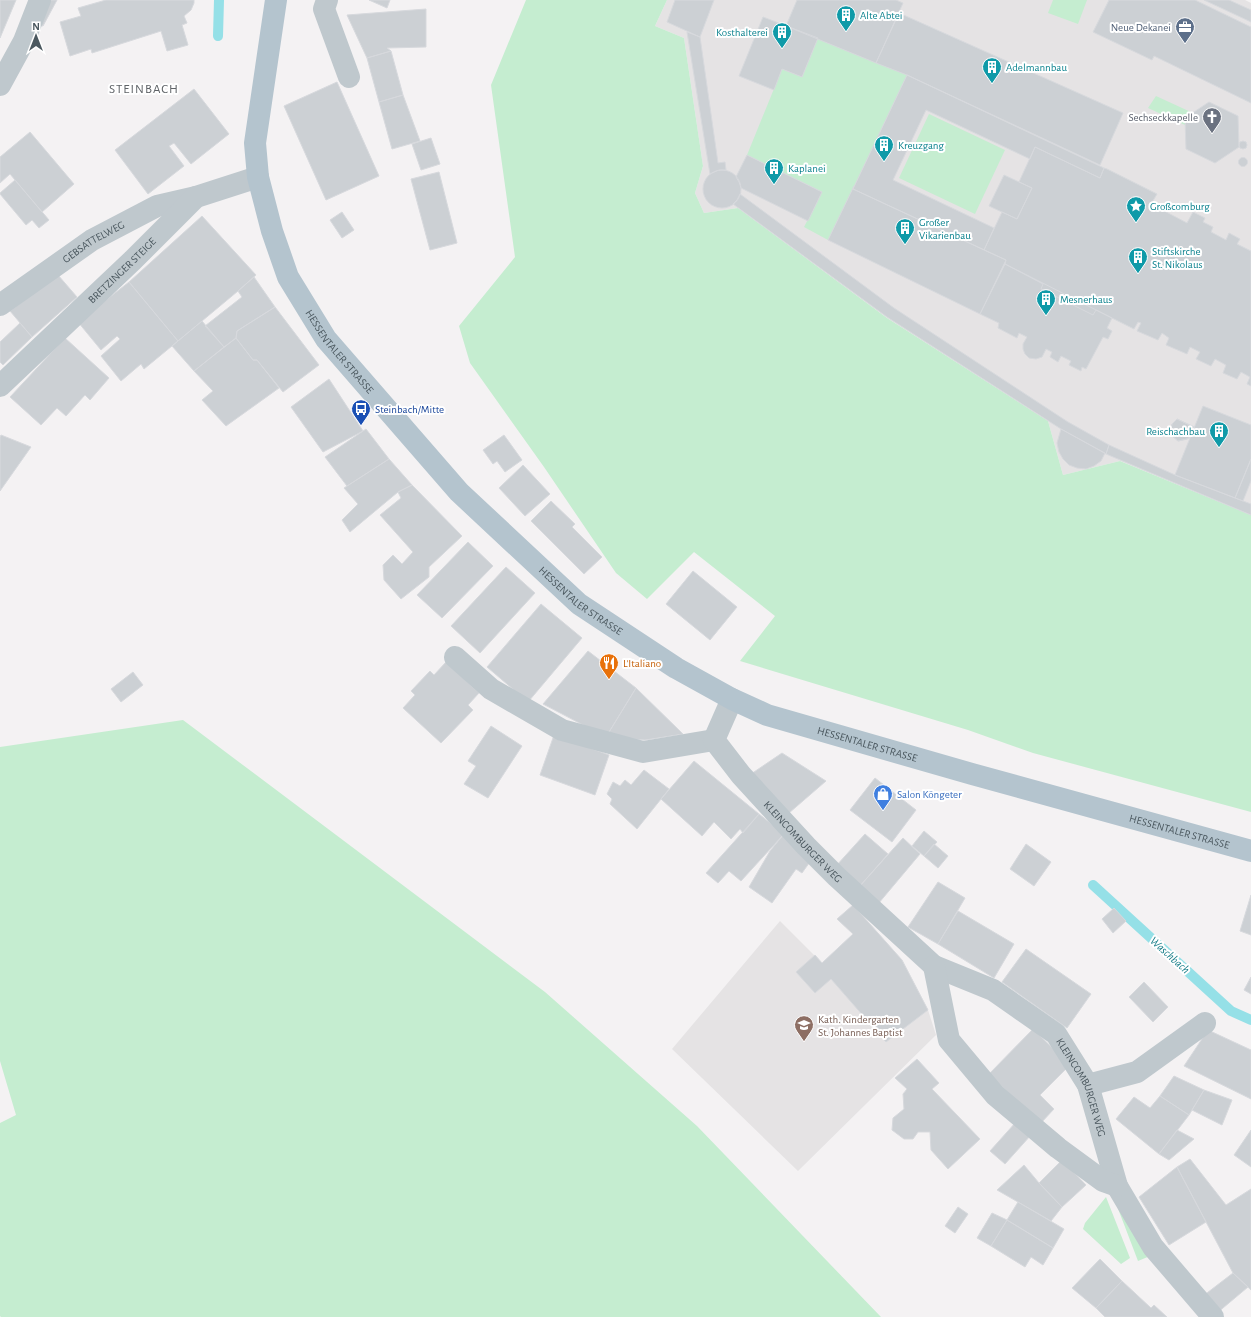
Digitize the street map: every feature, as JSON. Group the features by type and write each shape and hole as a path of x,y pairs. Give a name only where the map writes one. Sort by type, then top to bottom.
{"main road":[{"name":"HESSENTALER STRASSE","path":"276,0 255,143 258,177 272,231 288,277 326,339 459,492 579,604 676,668 732,699 767,715 972,774 1251,851"}],"street":[{"path":"0,85 24,41 40,0"},
{"path":"327,0 324,10 349,77"},
{"name":"BRETZINGER STEIGE","path":"0,386 133,260 196,197 258,177"},
{"name":"GEBSATTELWEG","path":"0,305 92,240 157,206 196,197"},
{"path":"455,657 491,689 562,730 643,752 714,740 732,699"},
{"name":"KLEINCOMBURGER WEG","path":"714,740 741,775 806,846 837,877 934,966 993,990 1056,1034 1088,1085 1117,1186 1153,1246 1213,1317"},
{"path":"934,966 949,1040 995,1096 1058,1148 1103,1181 1117,1186"},
{"path":"1088,1085 1137,1072 1205,1023"}],"shaded area":[{"path":"667,0 1245,0 1251,3 1251,515 1120,461 1063,475 1048,421 887,318 738,208 704,213 695,193 703,166 684,38 655,26"},
{"name":"Kath. Kindergarten St. Johannes Baptist","path":"853,905 902,960 928,1010 936,1035 798,1171 672,1049 780,921 822,963 853,934 837,919"}],"green space":[{"path":"526,0 667,0 655,26 684,38 703,166 695,193 704,213 738,208 887,318 1048,421 1063,475 1120,461 1251,515 1251,812 1033,753 968,730 740,661 775,616 694,552 647,599 616,573 544,467 470,363 459,326 515,257 491,85"},
{"path":"1053,0 1087,0 1078,24 1048,13"},
{"path":"818,38 907,75 828,240 804,227 822,192 747,155 782,69 802,77"},
{"path":"1156,96 1193,113 1185,118 1185,125 1148,108"},
{"path":"929,114 1005,150 975,214 899,178"},
{"path":"183,720 545,992 697,1126 881,1317 1,1317 0,1123 16,1115 0,1061 0,747"},
{"path":"1106,1197 1130,1258 1121,1264 1083,1229 1085,1223"},
{"path":"1117,1206 1150,1256 1138,1261"}],"building":[{"path":"0,0 16,0 0,38"},
{"path":"41,0 57,0 43,26 33,24"},
{"path":"106,0 194,0 191,10 184,16 187,23 182,25 188,45 167,51 161,31 92,53 91,49 70,56 60,22 81,16 78,8"},
{"path":"369,0 390,0 387,8"},
{"path":"675,0 714,0 700,37 667,22"},
{"name":"Alte Abtei","path":"797,0 896,0 903,3 876,63 786,26"},
{"name":"Neue Dekanei","path":"1109,0 1195,0 1251,27 1251,103 1154,56 1152,60 1093,32"},
{"path":"1204,0 1229,0 1251,10 1251,22"},
{"path":"426,9 426,47 387,48 391,51 367,58 347,15"},
{"name":"Adelmannbau","path":"899,13 1123,113 1100,165 907,75 876,63"},
{"name":"Kosthalterei","path":"763,17 818,38 802,77 782,69 774,90 739,76"},
{"path":"687,32 700,37 718,163 725,162 726,170 719,170 710,174"},
{"path":"391,51 403,95 379,102 367,58"},
{"name":"Kreuzgang","path":"907,75 1104,168 1100,178 1035,147 1030,159 926,110 893,180 994,228 984,250 853,189"},
{"path":"337,82 379,176 326,200 284,106"},
{"path":"194,89 229,134 191,164 174,143 169,146 184,166 148,194 115,150"},
{"path":"403,95 420,141 392,149 379,102"},
{"name":"Sechseckkapelle","path":"1209,102 1238,116 1239,147 1215,163 1186,149 1185,118"},
{"path":"30,132 74,184 42,212 10,174 0,183 0,157"},
{"path":"431,138 440,164 421,170 412,144"},
{"path":"1243,141 1246,142 1246,148 1243,149 1240,148 1239,145 1240,142"},
{"name":"Stiftskirche St. Nikolaus","path":"1035,147 1100,178 1104,168 1107,169 1157,194 1151,204 1187,223 1193,212 1205,218 1203,222 1213,227 1211,232 1226,240 1229,233 1240,239 1237,244 1251,251 1251,386 1247,384 1250,377 1241,372 1237,379 1223,373 1226,365 1215,359 1211,366 1196,359 1200,352 1190,347 1187,354 1166,345 1169,338 1162,333 1158,340 1137,331 1141,323 1138,322 1134,329 1096,310 1093,315 1041,289 1043,284 1005,264 1006,260 984,250 1002,212 1017,219 1032,188 1019,182"},
{"name":"Kaplanei","path":"747,155 822,192 808,221 741,188 736,177"},
{"path":"1243,157 1248,162 1243,167 1238,162"},
{"path":"722,170 732,173 738,179 741,189 738,199 732,205 722,208 712,205 706,199 703,189 706,179 712,173"},
{"path":"439,172 457,243 430,250 411,179"},
{"path":"1004,175 1032,188 1017,219 989,206"},
{"path":"15,180 49,220 39,228 32,220 26,225 0,194"},
{"name":"Großer Vikarienbau","path":"854,186 853,189 1006,260 980,314 828,240"},
{"path":"740,194 894,308 1068,422 1109,445 1106,454 1061,429 887,317 733,204"},
{"path":"342,212 354,230 342,238 330,220"},
{"path":"202,216 256,275 178,341 129,282"},
{"name":"Mesnerhaus","path":"1005,264 1112,318 1107,328 1112,331 1108,339 1103,337 1086,369 1082,367 1081,371 1069,365 1071,361 1061,356 1058,362 1050,357 1052,352 1046,349 1042,357 1036,359 1029,358 1023,349 1023,344 1027,337 1019,333 1017,338 998,328 999,323 980,314"},
{"path":"58,275 77,297 32,337 10,311"},
{"path":"254,277 275,307 237,331 236,338 224,347 205,326 242,297 238,291"},
{"path":"129,282 178,341 144,369 141,364 121,381 101,356 120,339 117,336 101,350 78,322"},
{"path":"275,307 319,365 283,392 257,360 253,360 236,338 237,331"},
{"path":"202,321 224,347 194,371 172,346"},
{"path":"20,323 32,337 3,365 0,362 0,342"},
{"path":"65,338 109,378 90,400 85,395 66,416 57,408 41,425 10,397"},
{"path":"236,338 253,360 257,360 279,388 226,426 202,400 213,391 194,371"},
{"path":"329,379 363,431 323,452 291,407"},
{"name":"Reischachbau","path":"1203,406 1251,425 1251,459 1235,498 1175,475"},
{"path":"1177,419 1194,427 1190,437 1187,439 1178,441 1171,435 1170,432 1172,424"},
{"path":"1177,419 1194,427 1190,437 1187,439 1178,441 1171,435 1170,432 1172,424"},
{"path":"366,429 389,459 347,486 325,457"},
{"path":"1061,429 1105,453 1101,461 1086,469 1069,465 1059,452 1057,443"},
{"path":"1,435 31,447 0,491 0,437"},
{"path":"504,435 522,460 505,472 497,461 493,464 483,450"},
{"path":"1109,445 1175,475 1251,504 1251,515 1106,454"},
{"path":"389,459 412,485 398,492 350,532 342,520 358,504 344,488"},
{"path":"1251,459 1251,481 1243,501 1235,498"},
{"path":"523,465 550,494 525,516 499,488"},
{"path":"412,485 462,536 429,567 429,577 401,599 384,580 383,565 393,555 402,564 413,552 380,515 401,498 398,492"},
{"path":"551,501 575,524 572,527 602,557 584,574 531,521"},
{"path":"468,542 493,566 442,618 417,595"},
{"path":"506,567 535,593 480,653 451,626"},
{"path":"693,571 737,607 710,640 666,604"},
{"path":"541,604 582,638 528,702 487,667"},
{"path":"588,651 636,688 606,737 543,704"},
{"path":"446,662 479,693 468,705 473,710 441,743 403,708 415,695 411,691 430,671 434,675"},
{"path":"133,672 143,685 121,702 111,689"},
{"path":"636,688 683,734 645,740 606,737"},
{"path":"491,726 522,746 488,798 464,784 476,766 468,761"},
{"path":"554,735 609,755 595,795 540,775"},
{"path":"782,753 826,781 789,813 751,774"},
{"path":"694,761 759,814 743,833 740,829 731,839 714,822 702,836 661,799"},
{"path":"644,770 669,789 637,829 610,804 612,799 607,794 613,782 620,786 625,780 631,785"},
{"path":"875,778 916,810 892,842 850,810"},
{"path":"759,814 784,834 741,881 729,871 718,883 706,873"},
{"path":"924,831 937,842 924,856 912,846"},
{"path":"784,834 812,859 802,873 796,869 772,903 749,887 770,851"},
{"path":"865,834 888,854 859,887 836,866"},
{"path":"903,838 920,854 878,904 859,887"},
{"path":"934,844 948,856 938,868 924,856"},
{"path":"1026,844 1051,862 1034,886 1010,869"},
{"path":"938,882 965,898 938,944 908,927"},
{"path":"1251,895 1251,935 1240,931"},
{"path":"853,905 902,960 928,1010 886,1042 831,979 815,993 796,972 815,955 822,963 853,934 837,919"},
{"path":"1114,908 1126,921 1113,933 1102,919"},
{"path":"958,911 1014,944 994,978 938,944"},
{"path":"1026,949 1091,994 1067,1028 1002,982"},
{"path":"1251,977 1251,994 1244,990"},
{"path":"1144,982 1168,1007 1153,1022 1129,997"},
{"path":"1033,1029 1070,1065 1040,1095 1054,1109 1040,1124 989,1074"},
{"path":"1208,1030 1251,1050 1251,1099 1184,1066"},
{"path":"917,1059 939,1083 932,1089 980,1139 948,1169 931,1150 930,1132 918,1132 913,1139 904,1139 892,1130 893,1118 904,1109 903,1094 907,1089 895,1078"},
{"path":"1174,1076 1204,1090 1189,1115 1160,1096"},
{"path":"1204,1090 1232,1100 1222,1125 1192,1110"},
{"path":"1160,1096 1189,1115 1159,1154 1116,1119 1134,1097 1150,1108"},
{"path":"1016,1122 1031,1135 1005,1164 990,1151"},
{"path":"1177,1130 1194,1139 1169,1160 1159,1154"},
{"path":"1251,1130 1251,1167 1234,1155"},
{"path":"1190,1159 1226,1205 1251,1189 1251,1290 1233,1273 1177,1167"},
{"path":"1062,1160 1086,1185 1062,1207 1039,1183"},
{"path":"1024,1165 1062,1207 1051,1221 997,1190"},
{"path":"1177,1167 1206,1222 1169,1245 1139,1197"},
{"path":"1018,1202 1064,1229 1053,1248 1007,1220"},
{"path":"958,1207 968,1214 955,1233 945,1226"},
{"path":"992,1213 1007,1220 991,1246 977,1238"},
{"path":"1007,1220 1053,1248 1043,1265 1031,1257 1025,1267 991,1246"},
{"path":"1100,1259 1122,1281 1096,1308 1072,1288"},
{"path":"1233,1273 1248,1287 1217,1313 1203,1296"},
{"path":"1122,1281 1151,1308 1154,1305 1167,1317 1105,1317 1096,1308"}],"waterway":[{"name":"Waschbach","path":"218,36 219,0"},
{"name":"Waschbach","path":"1093,885 1231,1011 1251,1020"}],"place":[{"name":"Alte Abtei","path":"846,32"},
{"name":"Neue Dekanei","path":"1185,44"},
{"name":"Kosthalterei","path":"782,49"},
{"name":"Adelmannbau","path":"992,84"},
{"name":"Sechseckkapelle","path":"1212,134"},
{"name":"Kreuzgang","path":"884,162"},
{"name":"Kaplanei","path":"774,185"},
{"name":"Großcomburg","path":"1136,223"},
{"name":"Großer Vikarienbau","path":"905,245"},
{"name":"Stiftskirche St. Nikolaus","path":"1138,274"},
{"name":"Mesnerhaus","path":"1046,316"},
{"name":"Steinbach/Mitte","path":"361,426"},
{"name":"Reischachbau","path":"1219,448"},
{"name":"L'Italiano","path":"609,680"},
{"name":"Salon Köngeter","path":"883,811"},
{"name":"Kath. Kindergarten St. Johannes Baptist","path":"804,1042"}],"district":[{"name":"STEINBACH","path":"144,88"}]}
